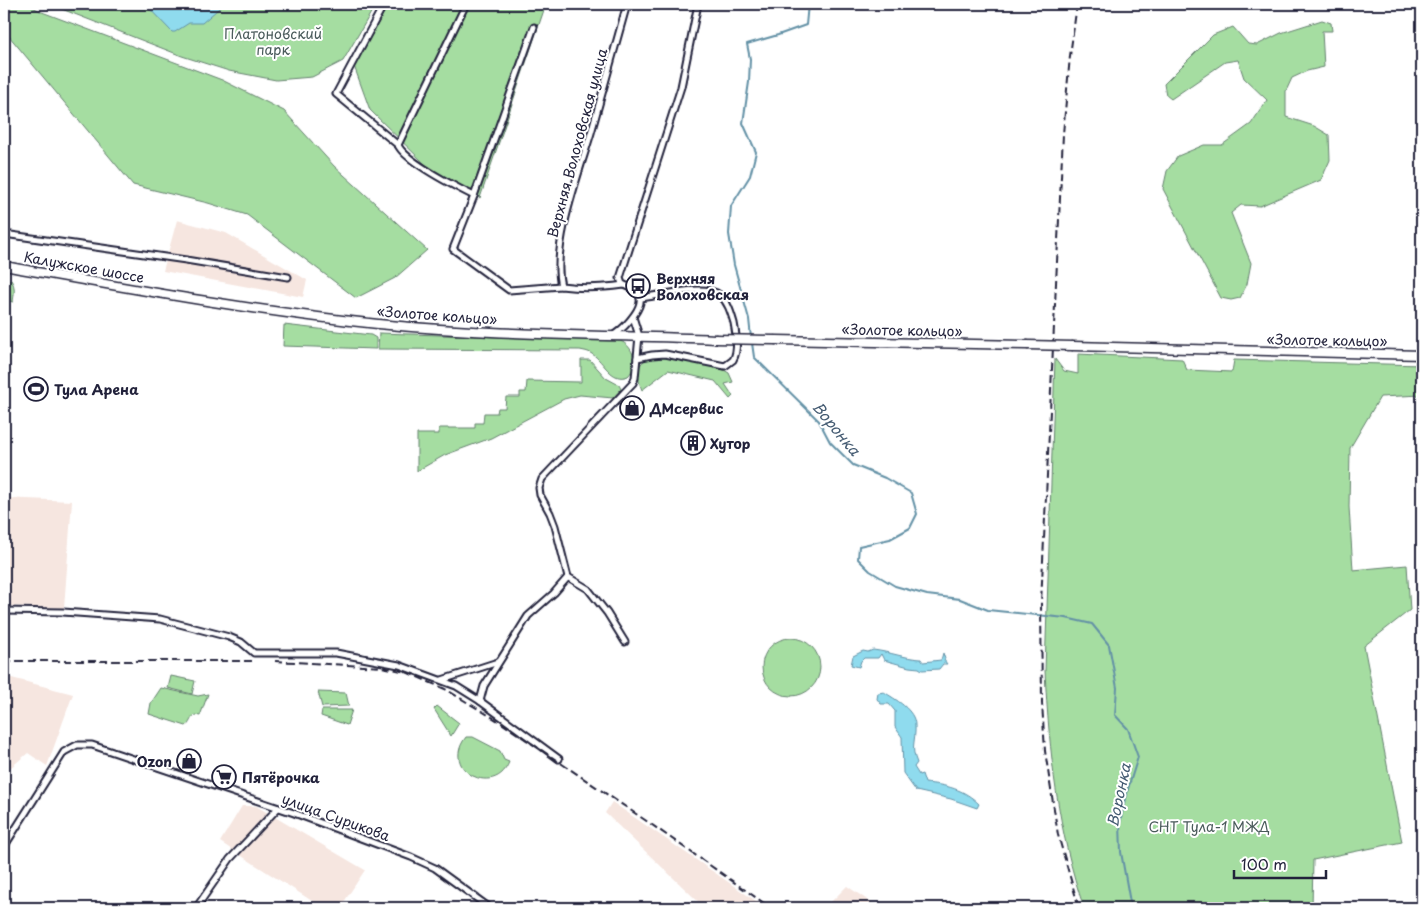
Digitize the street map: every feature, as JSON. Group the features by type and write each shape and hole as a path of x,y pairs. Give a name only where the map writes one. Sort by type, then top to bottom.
{"main road":[{"name":"Калужское шоссе","path":"4,266 159,293"},
{"name":"«Золотое кольцо»","path":"159,293 294,315 452,330 715,339 1422,355"}],"street":[{"path":"384,4 336,94 398,145 403,152 437,177 474,196"},
{"path":"398,145 466,4"},
{"name":"Верхняя Волоховская улица","path":"561,286 558,276 559,254 567,215 627,4"},
{"path":"640,298 635,290 620,281 620,276 682,87 698,4"},
{"path":"534,27 474,196 453,249 509,290 561,286 578,289 624,285"},
{"path":"4,234 186,260 288,277"},
{"path":"637,358 652,354 665,354 725,366 733,360 737,349 731,313 726,302 716,293 695,290 640,298"},
{"path":"614,335 624,328 633,317 640,298"},
{"path":"625,642 607,613 588,589 568,577 555,526 540,495 540,483 614,401 633,383 639,336 633,317"},
{"path":"480,701 484,686 528,616 554,593 568,577"},
{"path":"4,611 63,612 160,619 229,636 254,653 342,653 399,665 456,686 480,701 559,759"},
{"path":"442,680 499,661"},
{"name":"улица Сурикова","path":"4,846 64,752 77,746 92,745 278,808 411,857 430,865 490,908"},
{"path":"196,908 230,859 278,808"}],"shaded area":[{"path":"177,220 226,233 307,280 303,297 163,271"},
{"path":"4,498 72,501 64,608 4,606"},
{"path":"4,676 73,694 47,766 28,753 4,773"},
{"path":"612,802 766,908 705,908 605,813"},
{"path":"242,806 256,806 365,870 340,908 323,908 220,842"},
{"path":"847,886 879,908 825,908"}],"green space":[{"path":"4,4 27,4 42,12 222,80 284,111 334,166 427,250 395,278 356,298 247,215 208,203 133,185 4,30"},
{"name":"Платоновский парк","path":"49,4 376,4 343,61 312,77 276,80 229,71 182,56"},
{"path":"389,4 546,4 480,198 432,171 370,110 354,66"},
{"path":"1322,20 1331,23 1332,31 1322,31 1324,67 1307,71 1292,78 1286,91 1286,117 1314,126 1329,135 1330,160 1321,180 1260,206 1241,205 1231,213 1251,263 1247,284 1240,298 1231,300 1221,298 1163,189 1167,171 1178,156 1204,145 1222,145 1251,124 1267,100 1244,78 1238,60 1225,62 1171,99 1166,95 1164,84 1213,35 1233,27 1248,44 1257,45 1281,33"},
{"path":"4,279 11,280 14,285 13,302 4,300"},
{"path":"284,325 371,335 376,338 376,349 283,346"},
{"path":"379,333 620,341 625,343 632,351 634,361 628,376 617,377 591,353 580,350 378,349"},
{"name":"СНТ Тула-1 МЖД","path":"1078,354 1182,359 1187,370 1232,372 1234,360 1422,365 1422,395 1380,397 1350,448 1349,507 1353,570 1407,565 1410,610 1364,646 1402,842 1313,860 1312,908 1084,908 1061,821 1056,791 1049,732 1045,671 1055,359 1064,371 1078,374"},
{"path":"650,358 678,359 724,370 729,373 733,382 725,384 733,396 730,399 715,381 668,370 642,390 638,371 642,363"},
{"path":"581,360 590,360 606,378 619,385 621,389 613,398 580,395 564,399 491,438 445,455 417,471 417,434 439,434 439,428 475,428 475,423 483,423 484,413 497,413 498,408 505,408 506,397 520,397 520,392 526,392 527,381 581,382"},
{"path":"791,638 807,643 815,651 820,667 815,683 807,691 791,696 775,691 767,683 762,667 767,651 775,643"},
{"path":"171,676 195,681 192,694 168,688"},
{"path":"161,688 198,696 208,694 200,716 195,715 186,726 149,714 151,703"},
{"path":"318,692 346,693 349,706 322,707"},
{"path":"437,706 459,723 451,736 434,709"},
{"path":"322,710 352,710 347,725 321,716"},
{"path":"466,737 473,737 500,751 504,760 509,762 502,773 493,778 483,779 472,776 464,769 460,760 460,749"}],"water":[{"path":"145,4 224,4 202,23 189,23 172,32"},
{"path":"873,650 921,659 923,662 941,660 943,653 947,664 943,664 939,669 922,670 884,660 881,654 878,658 864,658 859,667 851,665 853,656 863,651"},
{"path":"884,692 912,714 915,725 914,748 917,763 914,767 919,775 922,774 925,783 961,791 979,804 977,808 951,799 916,791 903,773 902,737 895,727 895,711 889,704 881,704 877,699 878,693"}],"waterway":[{"name":"Воронка","path":"751,338 749,319 734,265 729,234 731,206 750,176 756,152 743,123 749,82 750,59 747,44 806,25 808,4"},
{"name":"Воронка","path":"752,343 754,357 819,421 830,442 853,465 885,478 911,493 917,514 910,528 890,539 859,546 858,559 870,571 895,586 927,595 960,599 988,610 1066,618 1092,624 1109,645 1117,688 1115,715 1128,729 1138,757 1125,798 1120,823 1121,852 1131,908"}],"railway":[{"path":"1077,4 1063,134 1041,603 1042,703 1045,751 1058,835 1079,908"},
{"path":"4,661 254,661"},
{"path":"275,661 382,667 406,672 445,689 500,722 771,908"}],"place":[{"name":"Верхняя Волоховская","path":"638,286"},
{"name":"Тула Арена","path":"36,389"},
{"name":"ДМсервис","path":"632,408"},
{"name":"Хутор","path":"693,443"},
{"name":"Ozon","path":"189,761"},
{"name":"Пятёрочка","path":"224,777"}]}
